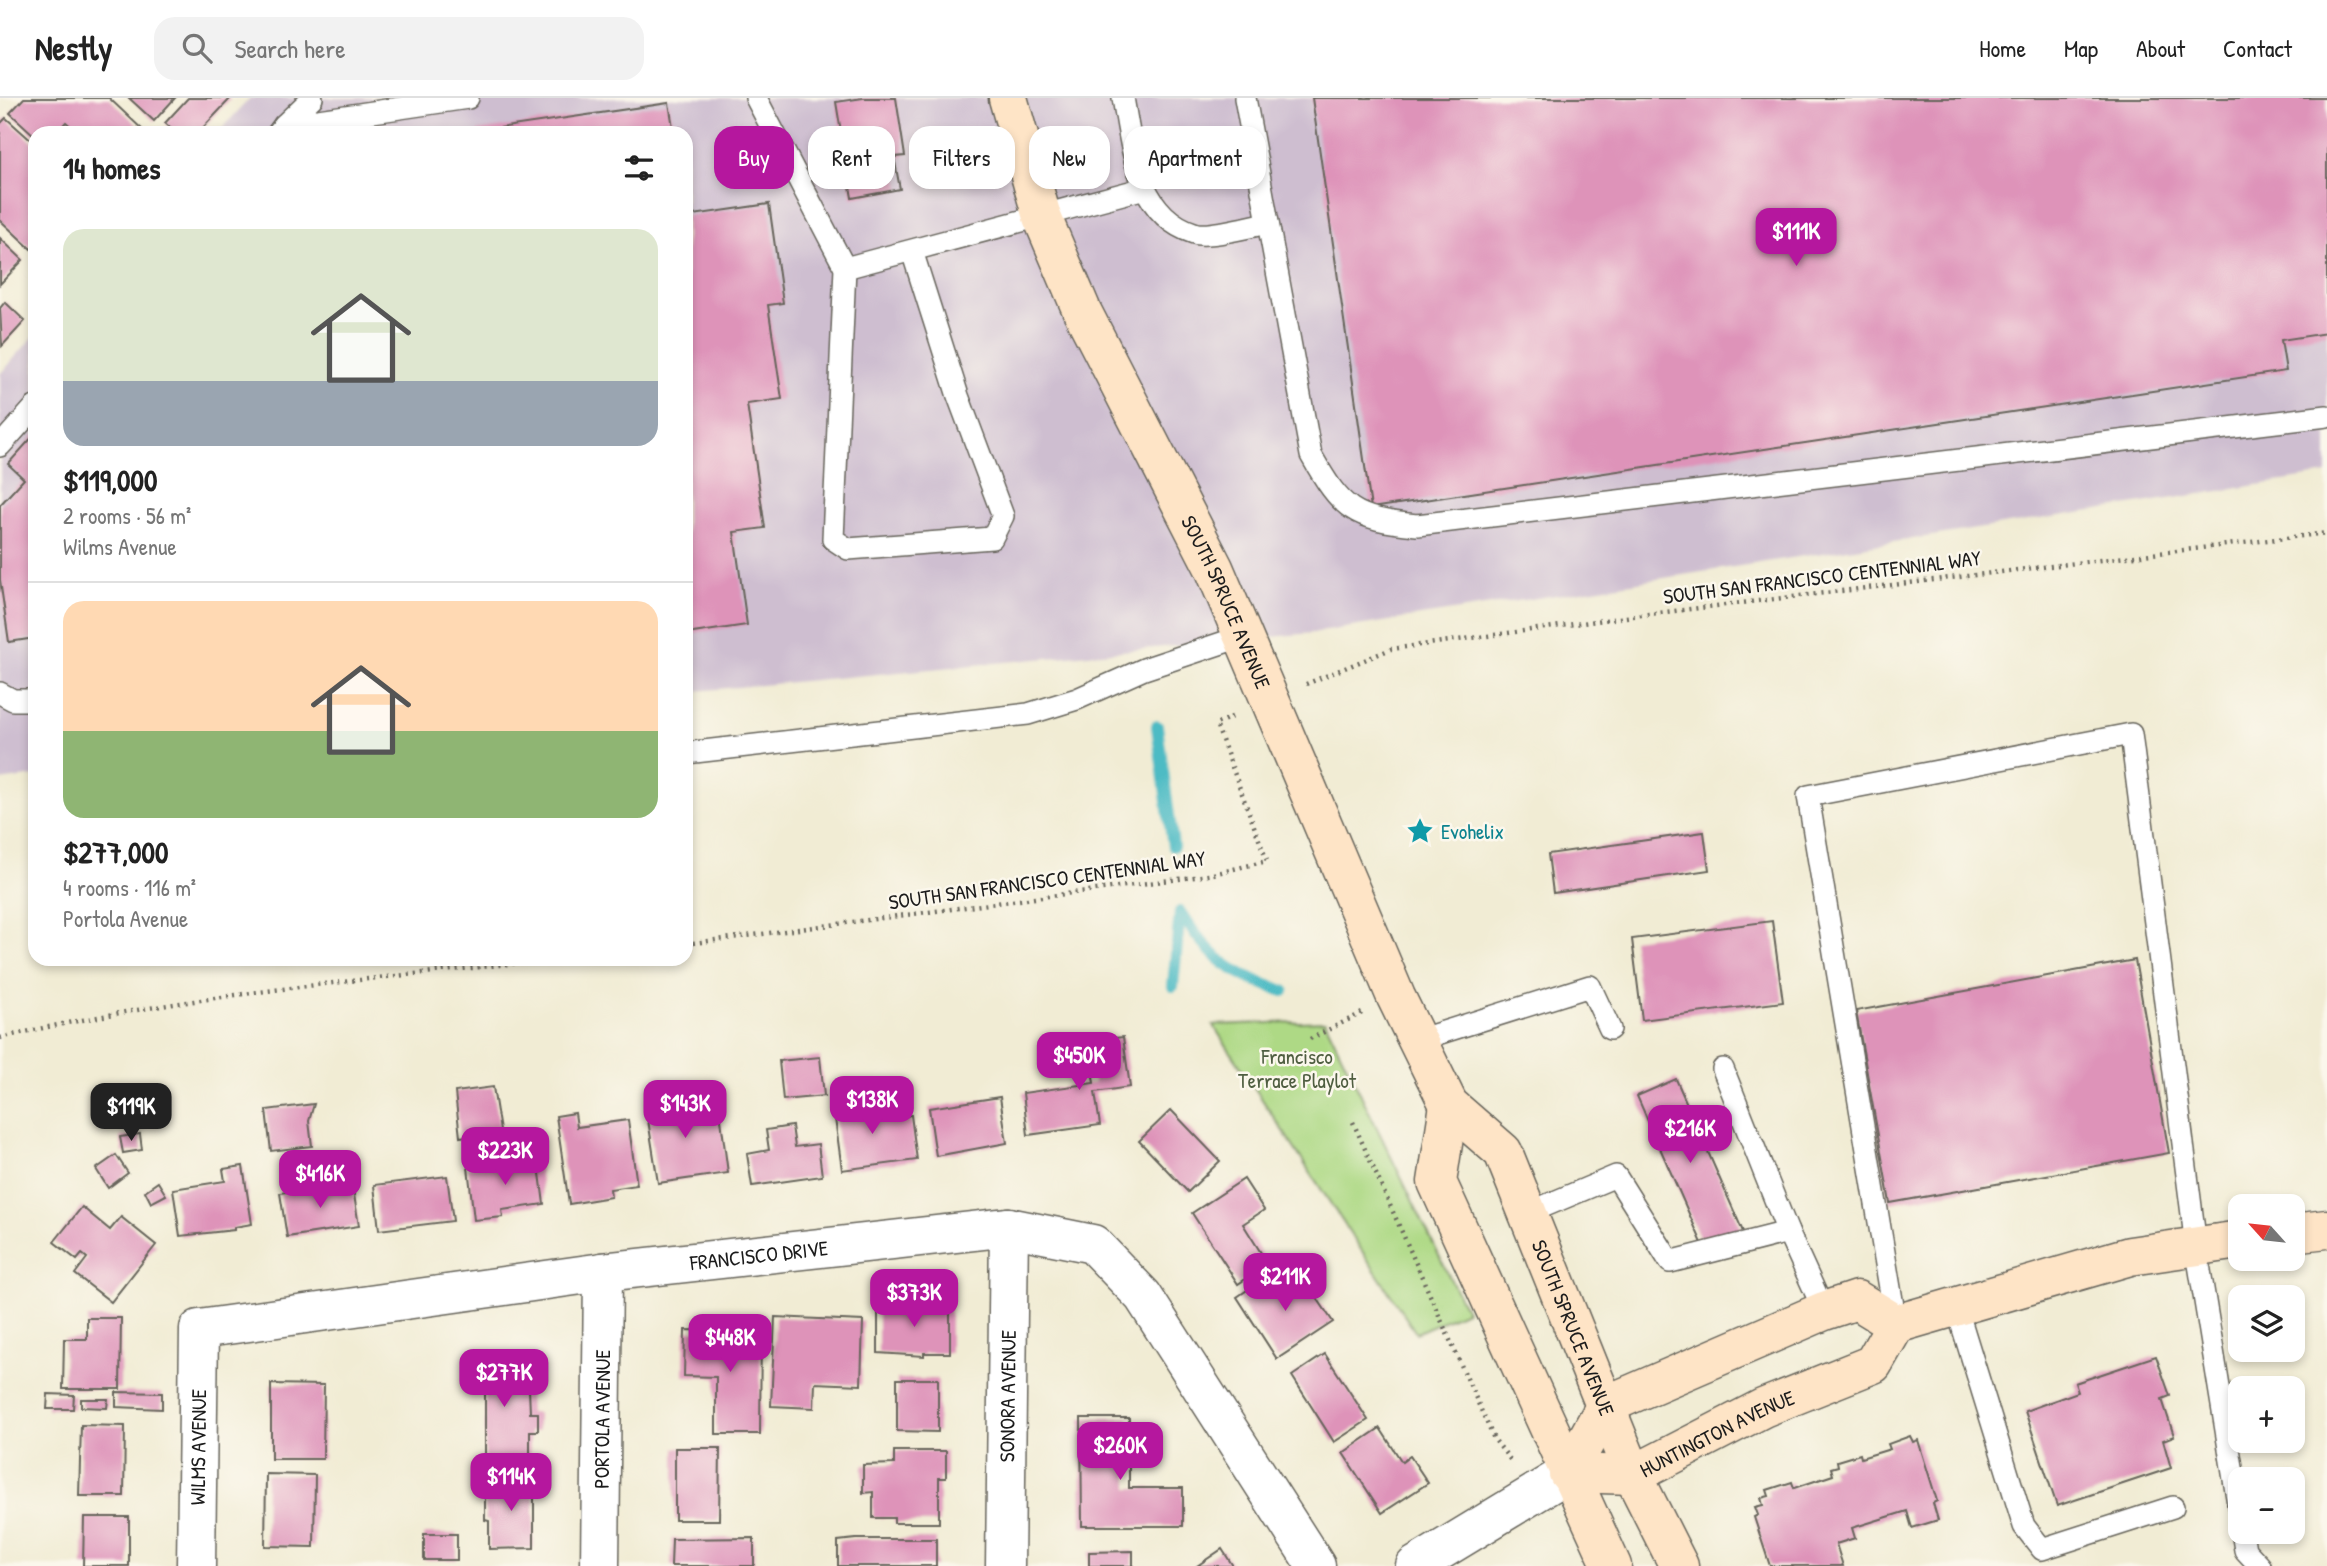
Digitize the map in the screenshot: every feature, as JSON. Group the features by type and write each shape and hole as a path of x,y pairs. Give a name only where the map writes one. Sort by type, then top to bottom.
{"main road":[{"name":"SOUTH SPRUCE AVENUE","path":"1009,98 1042,217 1082,312 1214,568 1396,997 1449,1105 1503,1152 1633,1475 1679,1566"},
{"path":"1449,1105 1437,1182 1612,1566"},
{"path":"2305,1232 2327,1229"},
{"path":"1568,1473 1606,1405 1824,1311 1857,1300 1896,1324 2130,1256 2228,1242"},
{"name":"HUNTINGTON AVENUE","path":"1568,1473 1633,1475 1763,1408 1873,1364 1896,1324"}],"street":[{"name":"FRANCISCO DRIVE","path":"200,1329 603,1272 1010,1227 1093,1244 1143,1296 1315,1566"},
{"name":"SONORA AVENUE","path":"1006,1566 1010,1227"},
{"name":"PORTOLA AVENUE","path":"600,1566 603,1272"},
{"name":"WILMS AVENUE","path":"196,1566 200,1329"},
{"path":"1415,1566 1568,1473"}],"lane":[{"path":"284,126 312,98"},
{"path":"299,126 468,98"},
{"path":"756,98 845,268 833,539 848,549 992,538 1003,516 958,396 912,251"},
{"path":"1123,98 1128,126"},
{"path":"1245,98 1311,455 1330,488 1351,510 1375,522 1417,525 2327,416"},
{"path":"845,268 1141,189"},
{"path":"1146,189 1153,203 1172,221 1196,234 1268,223"},
{"path":"0,446 28,415"},
{"path":"693,752 1028,714 1077,699 1144,670 1243,636"},
{"path":"0,693 13,700 28,700"},
{"path":"1896,1324 1808,796 2131,734 2196,1246 2232,1467"},
{"path":"1418,1040 1590,986 1610,1029"},
{"path":"1723,1069 1788,1232 1824,1311"},
{"path":"1528,1213 1616,1176 1670,1262 1788,1232"},
{"path":"1956,1306 2024,1526 2042,1549 2173,1507"},
{"path":"2244,1544 2245,1550 2260,1566"}],"path":[{"name":"SOUTH SAN FRANCISCO CENTENNIAL WAY","path":"1326,675 1391,649 1641,615 2327,533"},
{"name":"SOUTH SAN FRANCISCO CENTENNIAL WAY","path":"693,943 1209,875 1267,861 1216,724"},
{"path":"0,1038 72,1020 227,997 494,966"},
{"path":"1310,1039 1396,997"},
{"path":"1353,1122 1494,1439 1515,1465"}],"shaded area":[{"path":"250,98 2327,98 2327,474 1313,633 693,691 693,126 224,126"},
{"path":"28,343 28,777 0,781 0,374"}],"green space":[{"name":"Francisco Terrace Playlot","path":"1325,1021 1466,1311 1416,1333 1213,1025"}],"building":[{"path":"24,98 109,98 139,126 70,126 66,122 62,126 28,126 28,130 10,113"},
{"path":"129,98 175,98 154,121"},
{"path":"188,98 231,98 205,126 168,126 165,123"},
{"path":"863,98 896,98 905,156 895,157 895,126 840,126 836,102"},
{"path":"1312,98 2327,98 2327,333 2281,340 2286,371 1371,508"},
{"path":"669,103 673,126 512,126"},
{"path":"6,118 28,138 28,246 0,220 0,124"},
{"path":"895,162 900,189 852,198 850,189 895,189"},
{"path":"769,204 783,303 768,305 782,399 747,404 765,528 734,532 747,625 693,633 693,215"},
{"path":"0,238 23,260 0,284"},
{"path":"5,302 25,321 2,346 0,308"},
{"path":"28,442 28,639 9,642 0,580 0,505 24,479 8,464"},
{"path":"1704,832 1709,870 1553,893 1548,854"},
{"path":"1772,921 1783,1002 1642,1020 1632,939"},
{"path":"2135,960 2169,1153 1890,1203 1856,1011"},
{"path":"1123,1037 1130,1087 1095,1092 1100,1125 1028,1135 1023,1093 1094,1083 1088,1041"},
{"path":"820,1057 824,1096 783,1100 779,1061"},
{"path":"1676,1079 1744,1234 1705,1250 1637,1096"},
{"path":"493,1087 500,1131 460,1137 455,1092"},
{"path":"693,1094 696,1115 720,1112 728,1173 658,1183 645,1101"},
{"path":"1000,1097 1007,1143 936,1156 929,1108"},
{"path":"877,1098 880,1120 911,1115 917,1160 842,1170 833,1104"},
{"path":"314,1104 309,1121 312,1146 271,1151 266,1110"},
{"path":"1171,1110 1220,1161 1188,1192 1139,1141"},
{"path":"575,1113 577,1127 628,1120 637,1185 610,1189 611,1197 569,1204 556,1116"},
{"path":"792,1126 795,1147 818,1144 822,1176 752,1186 747,1154 769,1150 766,1130"},
{"path":"140,1134 142,1150 123,1153 120,1137"},
{"path":"116,1155 128,1173 108,1188 96,1169"},
{"path":"538,1158 544,1204 502,1210 503,1217 474,1220 468,1167"},
{"path":"243,1166 252,1224 234,1227 234,1230 180,1236 173,1189 225,1181 223,1169"},
{"path":"447,1176 453,1221 379,1230 374,1185"},
{"path":"1244,1179 1264,1210 1243,1224 1268,1264 1238,1284 1192,1213"},
{"path":"158,1182 166,1195 151,1203 145,1191"},
{"path":"352,1182 359,1226 287,1237 280,1193"},
{"path":"82,1207 110,1230 121,1217 156,1245 111,1302 75,1274 87,1258 82,1254 77,1260 54,1242"},
{"path":"1271,1274 1282,1291 1303,1277 1333,1322 1277,1359 1237,1297"},
{"path":"878,1306 950,1306 950,1353 924,1353 924,1356 878,1353"},
{"path":"775,1317 863,1321 861,1385 815,1383 814,1408 771,1406"},
{"path":"87,1318 121,1318 120,1389 63,1389 64,1339 87,1339"},
{"path":"729,1324 757,1324 757,1331 761,1331 760,1434 716,1434 716,1377 684,1376 685,1330 729,1331"},
{"path":"512,1353 512,1389 529,1389 530,1413 538,1413 538,1431 530,1431 530,1459 485,1459 485,1389 475,1389 475,1354"},
{"path":"1325,1354 1368,1420 1334,1442 1292,1376"},
{"path":"2156,1356 2170,1396 2162,1399 2174,1436 2163,1440 2171,1468 2057,1506 2025,1411 2078,1392 2075,1383"},
{"path":"897,1379 938,1379 938,1432 897,1431"},
{"path":"271,1384 324,1385 323,1459 271,1459"},
{"path":"116,1392 162,1393 162,1409 116,1407"},
{"path":"48,1394 74,1395 73,1409 47,1409"},
{"path":"81,1399 108,1399 107,1408 81,1407"},
{"path":"1081,1418 1129,1418 1129,1488 1183,1488 1183,1526 1082,1526"},
{"path":"81,1425 125,1426 124,1496 79,1496"},
{"path":"1380,1428 1402,1462 1410,1456 1428,1483 1382,1513 1343,1453"},
{"path":"1910,1436 1913,1442 1918,1440 1937,1501 1933,1503 1938,1520 1912,1528 1907,1511 1852,1528 1855,1538 1836,1544 1843,1566 1770,1566 1754,1517 1758,1515 1755,1507 1763,1505 1761,1498 1769,1496 1767,1490 1792,1482 1794,1488 1833,1475 1831,1468 1838,1466 1837,1461 1860,1454 1861,1458 1890,1449 1888,1444"},
{"path":"675,1448 720,1448 719,1520 675,1520"},
{"path":"894,1451 946,1451 946,1478 939,1478 939,1523 894,1523 894,1518 873,1518 873,1492 863,1493 863,1465 894,1464"},
{"path":"266,1474 315,1475 314,1547 265,1546"},
{"path":"489,1477 534,1477 534,1548 489,1549 489,1521 485,1520 485,1497 489,1497"},
{"path":"84,1517 129,1517 129,1566 83,1566"},
{"path":"424,1534 457,1534 457,1560 424,1560"},
{"path":"754,1538 754,1566 671,1566 672,1539"},
{"path":"936,1539 936,1566 838,1566 838,1541"},
{"path":"1222,1549 1233,1566 1197,1566"},
{"path":"1133,1551 1133,1566 1089,1566 1089,1552"}],"waterway":[{"path":"1157,726 1173,846"},
{"path":"1180,912 1202,942 1223,963 1249,978 1284,991"},
{"path":"1173,986 1180,912"}],"place":[{"name":"Evohelix","path":"1420,831"}]}
